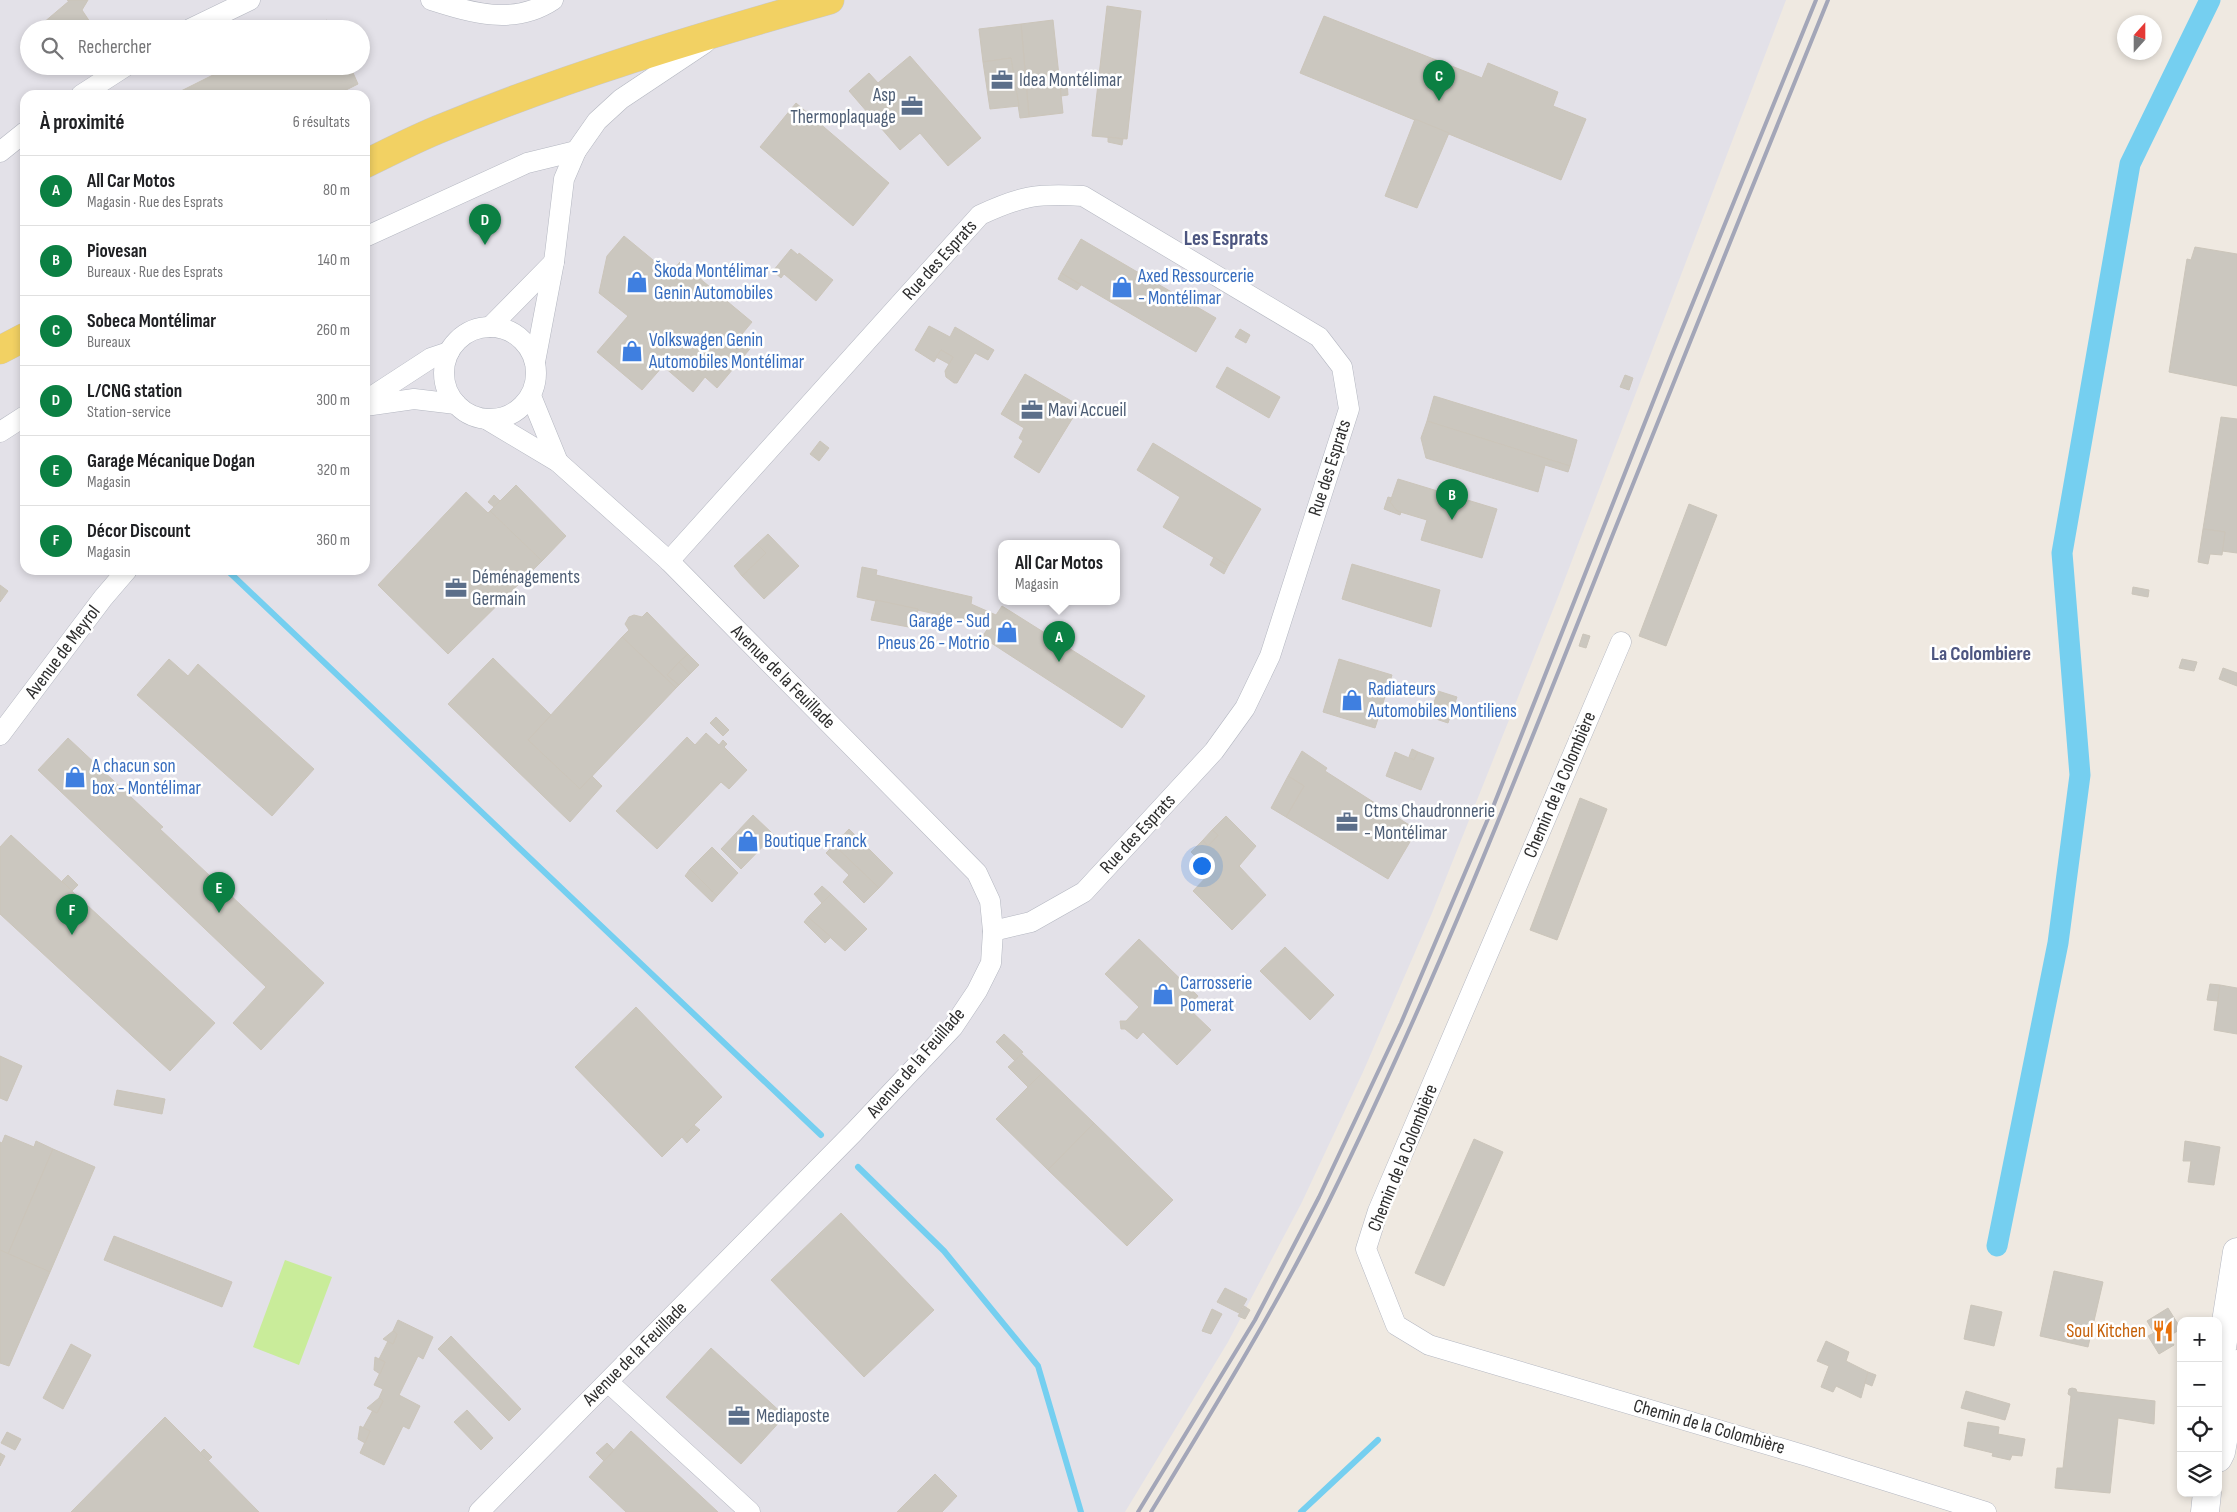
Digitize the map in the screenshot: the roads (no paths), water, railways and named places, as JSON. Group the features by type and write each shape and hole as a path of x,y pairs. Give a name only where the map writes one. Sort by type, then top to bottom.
{"main road":[{"path":"370,162 437,130 579,77 726,29 830,0"},
{"path":"0,350 20,340"},
{"path":"2220,1362 2237,1252"},
{"path":"2221,1452 2237,1364"},
{"path":"2204,1512 2206,1497"}],"street":[{"path":"209,20 250,0"},
{"path":"431,0 474,13 500,16 523,13 542,7 553,0"},
{"path":"535,362 554,262 564,178 576,151 597,121 621,99 726,29"},
{"path":"89,90 112,75"},
{"path":"0,152 20,136"},
{"path":"370,235 527,163 576,151"},
{"name":"Rue des Esprats","path":"669,561 980,216 1014,199 1049,194 1083,196 1319,337 1342,367 1349,409 1270,656 1254,692 1214,751 1084,892 1031,922 993,931"},
{"path":"490,327 554,262"},
{"path":"490,327 502,328 524,341 531,350 537,374 530,396 522,406 512,414 486,419 470,414 456,404 444,380 444,366 449,352 456,342 478,328 490,327"},
{"path":"370,398 431,358 449,352"},
{"name":"Avenue de la Feuillade","path":"530,396 558,462"},
{"path":"370,405 414,399 456,404"},
{"path":"0,432 20,419"},
{"name":"Avenue de la Feuillade","path":"479,1512 854,1132 953,1027 977,991 991,963 993,931 990,901 977,873 669,561 558,462 486,419"},
{"name":"Avenue de Meyrol","path":"0,736 103,598 123,575"},
{"name":"Chemin de la Colombière","path":"1622,642 1378,1212 1366,1249 1396,1325 1429,1345 1807,1456 1986,1512"},
{"path":"608,1382 750,1512"}],"waterway":[{"path":"1997,1246 2058,943 2080,775 2062,553 2130,164 2210,0"},
{"path":"232,575 821,1135"},
{"path":"858,1167 944,1251 1038,1366 1081,1512"},
{"path":"1301,1512 1378,1440"}],"railway":[{"path":"1138,1512 1255,1320 1319,1197 1401,1023 1493,807 1670,359 1816,0"},
{"path":"1151,1512 1243,1358 1309,1241 1406,1037 1478,871 1828,0"}],"place":[{"name":"Idea Montélimar","path":"1002,80"},
{"name":"Sobeca Montélimar","path":"1439,101"},
{"name":"Asp Thermoplaquage","path":"912,106"},
{"name":"L/CNG station","path":"485,245"},
{"name":"Škoda Montélimar - Genin Automobiles","path":"637,282"},
{"name":"Axed Ressourcerie - Montélimar","path":"1122,287"},
{"name":"Volkswagen Genin Automobiles Montélimar","path":"632,351"},
{"name":"Mavi Accueil","path":"1032,410"},
{"name":"Piovesan","path":"1452,520"},
{"name":"Déménagements Germain","path":"456,588"},
{"name":"Garage - Sud Pneus 26 - Motrio","path":"1007,632"},
{"name":"All Car Motos","path":"1059,662"},
{"name":"Radiateurs Automobiles Montiliens","path":"1352,700"},
{"name":"A chacun son box - Montélimar","path":"75,777"},
{"name":"Ctms Chaudronnerie - Montélimar","path":"1347,822"},
{"name":"Boutique Franck","path":"748,841"},
{"name":"Garage Mécanique Dogan","path":"219,913"},
{"name":"Décor Discount","path":"72,935"},
{"name":"Carrosserie Pomerat","path":"1163,994"},
{"name":"Soul Kitchen","path":"2163,1331"},
{"name":"Mediaposte","path":"739,1416"}],"district":[{"name":"Les Esprats","path":"1226,238"},
{"name":"La Colombiere","path":"1981,654"}]}
